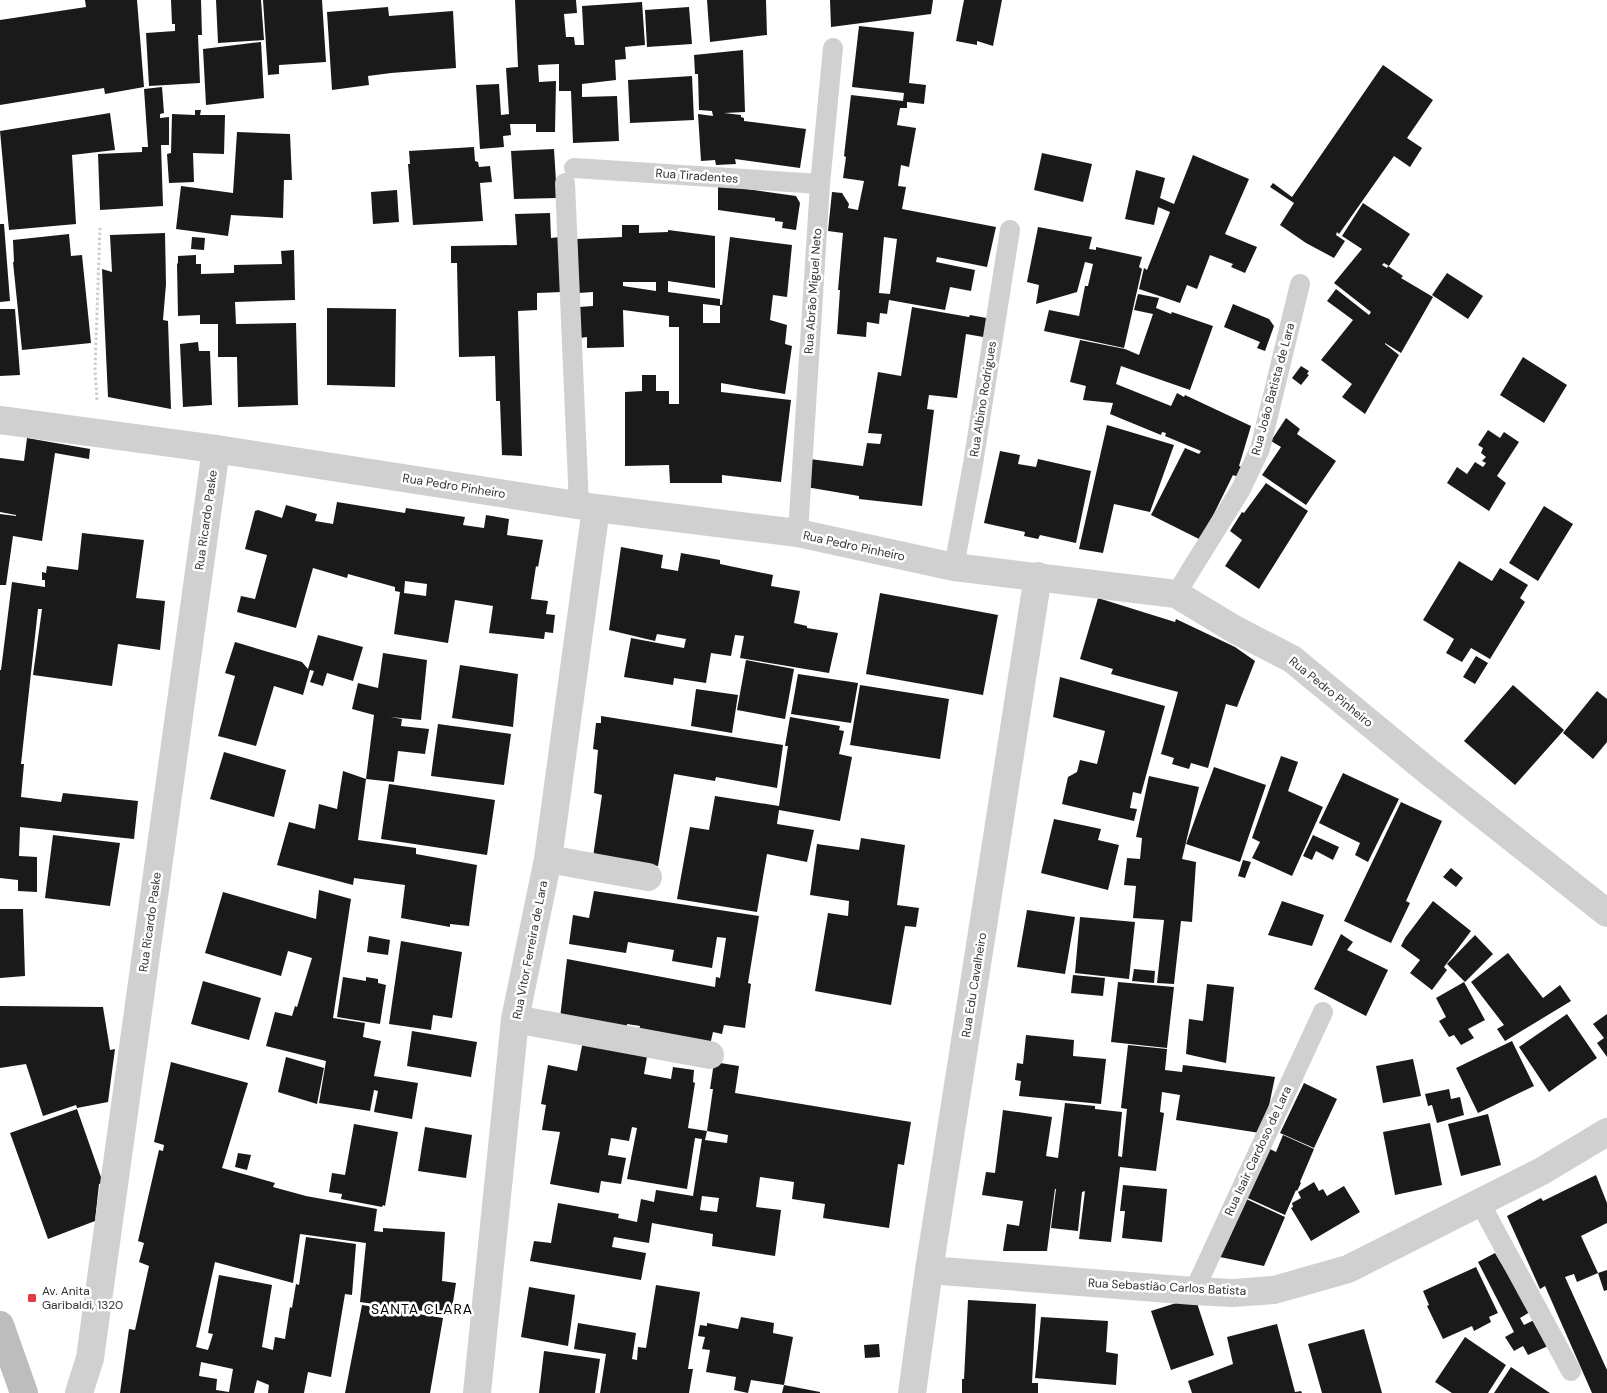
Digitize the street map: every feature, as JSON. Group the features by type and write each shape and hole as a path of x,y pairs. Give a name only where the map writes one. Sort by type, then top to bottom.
{"main road":[{"path":"0,1324 24,1393"}],"street":[{"name":"Rua Pedro Pinheiro","path":"0,420 216,449 587,506 798,533 954,567 1176,594 1234,630 1292,659 1429,772 1607,913"},
{"name":"Rua Ricardo Paske","path":"79,1393 90,1358 216,449"},
{"name":"Rua Vitor Ferreira de Lara","path":"477,1393 516,1019 548,859 587,506"},
{"name":"Rua Edu Cavalheiro","path":"912,1393 1038,576"},
{"path":"548,859 648,878"},
{"path":"516,1019 710,1055"},
{"name":"Rua Sebastião Carlos Batista","path":"930,1270 1194,1291 1233,1293 1274,1290 1348,1269 1542,1171 1607,1132"}],"lane":[{"name":"Rua Abrão Miguel Neto","path":"798,533 820,184 833,48"},
{"name":"Rua Tiradentes","path":"587,506 569,176 820,184"},
{"name":"Rua Albino Rodrigues","path":"954,567 973,464 1010,230"},
{"name":"Rua João Batista de Lara","path":"1176,594 1241,489 1260,449 1300,284"},
{"name":"Rua Isair Cardoso de Lara","path":"1194,1291 1323,1012"},
{"path":"1480,1203 1571,1371"}],"path":[{"path":"98,433 95,370 100,228"}],"building":[{"path":"85,0 137,0 144,87 105,94 104,88 0,105 0,20 86,7"},
{"path":"171,0 201,0 202,35 198,35 200,83 149,86 146,33 175,31 175,24 172,24"},
{"path":"216,0 261,0 264,40 218,43"},
{"path":"263,0 322,0 326,62 279,65 279,74 268,75"},
{"path":"515,0 576,0 577,13 564,14 566,37 574,37 575,45 584,45 582,6 642,2 645,45 625,47 626,59 615,60 616,80 582,84 582,97 617,96 619,141 573,143 571,91 559,91 559,64 538,65 539,82 556,81 555,132 536,132 536,124 510,124 511,135 503,136 504,147 480,149 476,85 499,84 501,115 509,114 506,68 518,67"},
{"path":"707,0 766,0 767,35 710,42"},
{"path":"830,0 933,0 931,14 831,27"},
{"path":"964,0 1002,0 993,46 977,41 977,45 956,41"},
{"path":"388,7 389,16 453,11 456,68 368,76 369,85 332,90 327,12"},
{"path":"689,7 692,44 647,47 645,10"},
{"path":"859,26 914,32 909,83 926,85 924,104 907,102 907,108 900,108 897,125 916,128 909,167 901,165 898,186 906,187 902,209 996,227 987,267 937,257 936,262 975,270 971,291 950,287 945,310 889,300 887,314 880,313 879,324 867,322 866,337 837,334 840,290 838,290 843,233 828,231 832,192 842,193 849,204 848,208 858,210 864,181 843,178 851,95 903,101 904,93 852,87","holes":["884,237 897,239 890,294 879,293"]},
{"path":"261,42 264,98 206,105 203,49"},
{"path":"743,50 745,112 724,113 741,115 744,121 806,129 800,168 735,159 736,164 716,165 715,160 701,161 698,114 713,116 712,111 699,110 698,74 695,74 694,55"},
{"path":"1383,65 1433,100 1407,138 1422,148 1410,167 1394,156 1339,234 1337,232 1336,235 1345,241 1334,258 1306,243 1280,225 1294,203 1270,187 1273,183 1292,197"},
{"path":"692,76 694,120 630,123 628,80"},
{"path":"162,87 164,113 160,114 160,118 169,117 169,145 161,145 163,206 100,210 98,154 142,152 142,147 148,147 144,89"},
{"path":"195,110 201,110 200,115 225,115 224,154 193,153 194,182 169,183 167,154 171,153 172,114 195,115"},
{"path":"110,113 115,150 72,155 76,224 9,230 0,131"},
{"path":"237,132 290,134 292,180 284,180 283,218 231,215 228,236 176,229 181,186 233,193"},
{"path":"474,147 475,161 478,162 479,167 490,166 492,182 480,183 483,221 413,225 408,164 410,164 409,151"},
{"path":"554,149 557,198 514,199 511,151"},
{"path":"1042,153 1092,164 1083,202 1034,190"},
{"path":"1193,155 1249,179 1225,234 1257,247 1245,273 1231,267 1233,264 1210,255 1197,289 1187,285 1180,303 1139,289 1144,268 1147,270 1170,212 1158,207 1154,225 1125,219 1136,170 1165,178 1160,198 1174,204"},
{"path":"718,185 796,196 800,203 796,230 782,228 783,222 775,221 775,218 718,210"},
{"path":"397,190 399,222 373,224 371,192"},
{"path":"1363,203 1410,234 1389,266 1384,263 1382,265 1387,268 1388,266 1403,276 1401,278 1433,297 1401,353 1385,343 1399,355 1365,414 1342,397 1352,384 1321,360 1353,320 1327,301 1336,289 1369,315 1371,312 1334,283 1362,249 1342,236"},
{"path":"550,213 551,238 560,237 562,292 537,293 537,310 518,311 522,456 502,455 500,401 496,401 495,356 459,357 457,263 451,263 451,246 517,245 515,214"},
{"path":"0,224 4,224 10,301 0,302"},
{"path":"622,225 639,225 639,233 668,232 668,230 715,236 715,288 668,281 668,292 720,299 720,305 722,305 730,237 792,245 787,297 773,295 770,320 787,325 785,344 792,346 785,394 721,383 721,392 791,400 781,482 722,475 722,483 670,483 669,465 625,466 625,392 642,391 642,375 656,375 656,391 669,391 669,404 679,404 679,327 669,327 669,316 623,310 624,347 587,348 587,337 580,338 579,307 593,306 593,292 578,293 577,239 622,237","holes":["623,282 656,282 656,291 623,286","703,304 720,306 720,323 703,323"]},
{"path":"1038,227 1092,237 1089,249 1096,250 1096,247 1142,257 1139,267 1142,269 1124,348 1044,331 1049,310 1079,316 1085,286 1088,286 1093,264 1085,262 1077,292 1036,304 1039,285 1027,282"},
{"path":"165,233 166,284 163,320 168,321 171,409 108,397 102,269 112,272 110,235"},
{"path":"69,234 71,256 82,255 91,343 22,350 13,262 13,240"},
{"path":"192,237 205,238 204,250 191,249"},
{"path":"294,250 295,300 235,302 236,324 296,323 298,405 238,407 237,357 218,357 218,324 200,324 200,315 178,316 178,256 196,255 196,264 201,264 201,274 234,273 234,265 282,264 281,251"},
{"path":"1447,273 1483,296 1468,319 1432,295"},
{"path":"1138,294 1159,298 1156,308 1213,326 1190,390 1121,366 1116,384 1171,406 1177,393 1184,397 1185,395 1251,426 1239,466 1242,467 1238,477 1233,475 1201,540 1151,515 1185,448 1199,454 1201,451 1165,436 1166,433 1162,432 1161,435 1110,414 1113,403 1083,400 1086,386 1070,382 1080,340 1125,349 1139,355 1153,314 1134,310"},
{"path":"1233,304 1269,319 1274,326 1265,351 1257,348 1260,342 1224,327"},
{"path":"912,307 992,319 989,338 966,334 957,398 929,395 927,409 934,410 922,506 859,499 859,496 806,487 810,459 863,466 867,443 880,444 882,434 868,433 878,372 901,376"},
{"path":"327,308 396,309 395,387 327,385"},
{"path":"0,309 15,309 20,375 0,376"},
{"path":"198,342 199,351 210,351 212,405 183,407 180,344"},
{"path":"1523,357 1567,385 1544,423 1500,395"},
{"path":"1301,366 1309,371 1307,374 1309,375 1301,385 1292,378"},
{"path":"1286,418 1300,429 1297,434 1336,461 1306,505 1262,475 1281,447 1271,441"},
{"path":"1107,425 1174,445 1150,512 1114,504 1103,553 1079,549"},
{"path":"1488,430 1500,438 1504,432 1519,442 1497,476 1506,483 1489,511 1447,483 1457,467 1467,474 1475,462 1483,467 1486,463 1482,461 1486,457 1481,453 1483,448 1478,445"},
{"path":"27,438 90,449 89,459 55,453 42,541 13,536 6,585 0,585 0,514 16,515 0,512 0,458 24,461"},
{"path":"1000,451 1020,455 1018,464 1036,467 1038,459 1091,471 1076,543 1040,535 1038,539 1024,536 1025,532 984,523"},
{"path":"1266,483 1308,511 1259,589 1225,566 1242,540 1230,531 1242,512 1244,513"},
{"path":"337,502 405,513 406,508 465,517 463,525 484,528 486,515 509,519 507,535 543,540 538,567 536,566 531,599 548,601 546,614 555,615 553,633 545,632 544,639 489,633 493,606 455,600 448,643 394,634 400,592 395,591 395,587 348,574 347,578 313,568 296,628 237,612 241,596 255,599 267,555 245,549 255,511 258,510 282,518 286,505 317,514 315,521 333,524","holes":["405,581 427,584 426,596 404,593"]},
{"path":"1544,506 1573,524 1538,581 1509,563"},
{"path":"82,533 144,540 136,598 165,601 160,650 118,644 112,686 33,675 42,609 38,609 21,764 24,764 21,797 61,802 63,793 138,801 134,839 20,827 19,856 37,857 37,892 18,891 18,880 0,878 0,670 12,582 45,587 45,580 42,580 42,572 46,573 47,566 78,570"},
{"path":"621,547 663,555 661,568 678,571 681,553 720,560 720,564 773,575 771,586 800,591 794,623 807,626 807,628 838,633 829,673 740,658 744,636 735,635 731,656 711,653 706,683 674,678 673,685 624,677 631,638 684,648 686,639 657,634 655,641 609,630"},
{"path":"1459,561 1492,581 1500,568 1528,585 1520,598 1525,602 1490,659 1471,648 1462,662 1446,653 1454,639 1423,620"},
{"path":"880,593 998,615 983,695 866,674"},
{"path":"1098,598 1175,622 1176,619 1235,647 1255,661 1237,707 1226,704 1208,768 1191,763 1189,769 1172,764 1174,758 1161,754 1178,692 1111,674 1113,669 1080,659"},
{"path":"318,635 363,647 353,681 327,673 323,686 310,682 314,671 310,670 303,695 274,686 256,746 218,736 235,676 225,673 235,642 302,662 308,669"},
{"path":"383,653 427,660 421,720 390,717 402,719 401,726 429,729 425,754 398,751 394,782 366,779 374,715 352,709 358,683 378,688"},
{"path":"1476,656 1488,663 1475,684 1463,677"},
{"path":"746,660 794,669 785,719 737,710"},
{"path":"460,665 518,674 513,727 452,718"},
{"path":"798,674 858,683 851,723 791,714"},
{"path":"1060,677 1165,706 1141,794 1133,792 1130,808 1137,809 1134,821 1062,804 1068,777 1077,772 1080,760 1097,764 1105,731 1053,717"},
{"path":"860,685 949,699 940,759 850,745"},
{"path":"1513,685 1564,730 1515,785 1464,741"},
{"path":"696,689 738,695 732,733 691,726"},
{"path":"1597,691 1607,699 1607,742 1593,759 1563,733"},
{"path":"601,716 783,745 777,788 716,777 715,781 674,774 658,866 593,857 602,795 594,793 598,750 593,749 596,723 601,723"},
{"path":"790,717 840,726 839,730 844,731 839,754 852,757 840,821 779,810 777,824 814,830 807,862 767,854 757,912 677,899 690,827 709,830 715,796 779,806 788,746 785,746"},
{"path":"438,724 511,734 504,785 431,776"},
{"path":"224,752 286,770 274,817 210,799"},
{"path":"1281,756 1298,762 1288,791 1323,807 1292,876 1252,858 1260,842 1252,838"},
{"path":"1214,767 1266,785 1240,862 1186,844"},
{"path":"343,771 366,779 358,840 416,848 416,854 477,865 469,926 450,924 450,927 401,918 405,885 354,878 353,885 277,865 289,822 315,829 319,804 337,809"},
{"path":"1343,773 1399,799 1368,862 1355,855 1360,843 1319,823"},
{"path":"1149,776 1199,787 1182,859 1196,862 1192,922 1181,921 1174,984 1157,983 1164,920 1133,918 1136,886 1124,885 1127,858 1140,859 1142,838 1136,837"},
{"path":"389,784 495,800 487,855 381,839"},
{"path":"1401,802 1442,821 1406,901 1410,903 1391,943 1344,921"},
{"path":"1054,819 1101,829 1098,840 1119,845 1108,890 1041,873"},
{"path":"53,835 120,843 110,906 45,898"},
{"path":"1313,835 1339,847 1333,860 1316,851 1312,860 1303,856"},
{"path":"861,838 905,845 897,905 919,908 916,927 905,926 891,1005 815,991 828,913 848,916 849,901 810,895 817,844 859,850"},
{"path":"1243,860 1251,862 1245,878 1238,876"},
{"path":"1451,868 1463,878 1456,887 1443,877"},
{"path":"319,890 351,899 333,1018 365,1023 363,1037 381,1041 374,1076 418,1083 412,1119 374,1112 378,1091 374,1090 370,1111 319,1103 326,1061 266,1046 275,1012 292,1016 295,1006 297,1007 312,958 288,951 281,976 205,953 223,892 316,919"},
{"path":"594,891 759,916 748,983 751,984 745,1028 724,1025 722,1034 713,1032 710,1045 638,1035 640,1026 627,1024 626,1032 560,1018 567,959 715,987 716,977 720,978 726,938 717,937 712,968 672,961 674,950 628,942 626,953 569,944 573,915 589,918"},
{"path":"1282,901 1324,915 1312,946 1268,935"},
{"path":"1433,901 1471,931 1444,967 1447,970 1432,990 1410,973 1420,960 1401,946"},
{"path":"0,909 23,909 25,976 0,978"},
{"path":"1027,910 1075,917 1065,974 1017,967"},
{"path":"1080,917 1135,922 1129,979 1075,973"},
{"path":"1341,934 1353,942 1347,950 1388,970 1366,1016 1314,989"},
{"path":"1475,935 1493,954 1465,982 1447,964"},
{"path":"369,936 390,940 388,955 367,952"},
{"path":"401,941 462,952 452,1018 433,1015 431,1030 389,1024"},
{"path":"1508,953 1543,998 1560,985 1571,1001 1505,1041 1497,1029 1504,1025 1471,982"},
{"path":"1134,969 1155,971 1154,983 1132,981"},
{"path":"1073,975 1105,978 1103,996 1071,993"},
{"path":"343,977 366,981 366,977 378,979 378,983 386,985 380,1024 337,1017"},
{"path":"203,981 261,998 249,1040 191,1024"},
{"path":"1118,982 1174,987 1167,1048 1111,1042"},
{"path":"1464,982 1485,1020 1468,1029 1474,1038 1461,1045 1454,1035 1449,1037 1439,1021 1446,1017 1436,998"},
{"path":"1207,984 1234,987 1226,1063 1186,1054 1189,1019 1203,1021"},
{"path":"0,1006 103,1007 110,1050 115,1049 108,1102 77,1108 76,1105 43,1116 26,1064 0,1068"},
{"path":"1567,1014 1597,1058 1549,1092 1519,1047"},
{"path":"1607,1014 1607,1057 1597,1043 1604,1038 1593,1024"},
{"path":"412,1031 477,1042 471,1077 407,1066"},
{"path":"1026,1035 1074,1040 1073,1056 1106,1059 1101,1104 1019,1096 1021,1081 1015,1080 1017,1063 1023,1064"},
{"path":"583,1041 648,1051 644,1074 671,1079 673,1067 694,1070 693,1082 695,1083 688,1128 707,1131 713,1089 710,1089 714,1062 739,1066 735,1093 911,1122 904,1165 898,1164 889,1228 823,1218 825,1204 792,1199 794,1182 760,1177 756,1207 781,1210 775,1256 712,1246 713,1234 652,1223 649,1243 614,1237 612,1247 646,1253 641,1280 530,1261 534,1241 551,1243 558,1203 619,1214 618,1218 637,1222 641,1199 654,1202 656,1190 693,1196 702,1139 695,1138 687,1189 627,1179 637,1128 632,1127 629,1141 611,1138 608,1155 626,1158 621,1184 601,1181 599,1193 550,1184 560,1132 542,1130 546,1105 541,1104 548,1065 577,1071","holes":["707,1131 728,1135 727,1143 705,1140","702,1196 719,1198 717,1212 700,1210"]},
{"path":"1512,1041 1534,1086 1478,1113 1456,1068"},
{"path":"1128,1045 1167,1049 1165,1070 1182,1072 1183,1065 1275,1077 1265,1125 1260,1133 1176,1120 1180,1095 1162,1092 1160,1112 1164,1113 1156,1171 1120,1167 1111,1242 1079,1239 1085,1191 1082,1192 1078,1231 1051,1228 1055,1189 1047,1251 1003,1251 1007,1224 1019,1226 1023,1201 982,1195 986,1172 995,1173 1003,1110 1052,1117 1046,1156 1058,1158 1065,1103 1095,1106 1095,1109 1122,1112 1118,1156 1122,1157 1127,1109 1121,1108"},
{"path":"286,1057 324,1068 317,1104 278,1092"},
{"path":"1413,1059 1421,1096 1383,1103 1376,1066"},
{"path":"171,1062 248,1083 222,1168 275,1183 273,1187 306,1196 377,1209 374,1231 383,1232 383,1228 445,1232 442,1281 456,1283 451,1315 360,1302 366,1243 300,1234 293,1283 215,1262 196,1347 208,1350 213,1334 208,1333 219,1275 272,1285 262,1347 273,1350 275,1337 285,1339 290,1307 292,1308 296,1284 299,1285 306,1237 356,1244 352,1295 345,1294 331,1377 308,1372 304,1393 268,1393 269,1385 257,1380 254,1393 120,1393 129,1329 135,1330 149,1266 139,1262 144,1243 138,1241 159,1150 163,1151 164,1145 154,1142","holes":["201,1362 233,1369 229,1392 216,1390 217,1379 199,1376"]},
{"path":"1304,1083 1337,1099 1314,1148 1280,1133"},
{"path":"1449,1089 1451,1099 1460,1097 1464,1115 1437,1123 1432,1105 1428,1106 1425,1094"},
{"path":"77,1109 103,1183 99,1184 95,1221 48,1239 10,1133"},
{"path":"1488,1114 1501,1165 1461,1176 1448,1124"},
{"path":"1430,1123 1442,1185 1395,1195 1383,1132"},
{"path":"354,1124 398,1132 385,1206 341,1199 342,1194 329,1192 332,1173 345,1175"},
{"path":"425,1127 472,1135 466,1178 418,1171"},
{"path":"1283,1135 1314,1149 1301,1183 1285,1215 1241,1195 1264,1146 1276,1152"},
{"path":"238,1153 251,1155 247,1170 235,1167"},
{"path":"1596,1175 1607,1203 1607,1223 1581,1236 1598,1273 1577,1282 1574,1274 1565,1277 1607,1370 1607,1393 1592,1393 1545,1286 1540,1289 1507,1216 1541,1198 1543,1201"},
{"path":"1314,1182 1319,1191 1323,1189 1327,1196 1344,1186 1360,1212 1311,1241 1291,1208 1293,1207 1292,1203 1301,1198 1298,1192"},
{"path":"1123,1185 1167,1189 1162,1242 1122,1238 1125,1211 1120,1211"},
{"path":"1242,1197 1285,1217 1264,1266 1215,1256"},
{"path":"1495,1253 1530,1312 1520,1318 1524,1325 1534,1320 1548,1346 1528,1355 1523,1346 1514,1351 1505,1337 1514,1332 1478,1262"},
{"path":"1476,1267 1498,1313 1489,1317 1491,1322 1474,1331 1472,1326 1443,1339 1427,1306 1429,1305 1423,1291"},
{"path":"1607,1270 1607,1290 1604,1291 1598,1273"},
{"path":"656,1285 700,1292 688,1369 693,1369 689,1393 600,1393 606,1354 574,1349 578,1323 636,1333 632,1359 637,1360 638,1347 646,1348"},
{"path":"529,1287 575,1295 568,1346 521,1337"},
{"path":"1195,1297 1214,1355 1171,1370 1151,1311"},
{"path":"968,1300 1036,1304 1032,1383 1038,1383 1038,1393 962,1393"},
{"path":"362,1305 443,1318 430,1393 345,1393"},
{"path":"741,1317 774,1323 773,1333 793,1337 784,1385 751,1380 748,1393 734,1390 736,1377 706,1372 710,1350 702,1349 705,1337 698,1336 700,1325 707,1326 707,1323 738,1329"},
{"path":"1041,1317 1108,1321 1106,1352 1118,1354 1116,1385 1035,1378"},
{"path":"1277,1324 1295,1392 1301,1391 1302,1393 1192,1393 1188,1381 1233,1364 1227,1337"},
{"path":"1364,1329 1382,1393 1322,1393 1308,1344"},
{"path":"1465,1337 1506,1365 1488,1393 1452,1393 1435,1382"},
{"path":"879,1344 880,1357 865,1358 864,1345"},
{"path":"544,1351 600,1359 595,1393 539,1393"},
{"path":"1511,1367 1550,1393 1494,1393"},
{"path":"784,1385 820,1392 820,1393 782,1393"}],"place":[{"name":"Av. Anita Garibaldi, 1320","path":"32,1298"}],"district":[{"name":"SANTA CLARA","path":"422,1309"}]}
